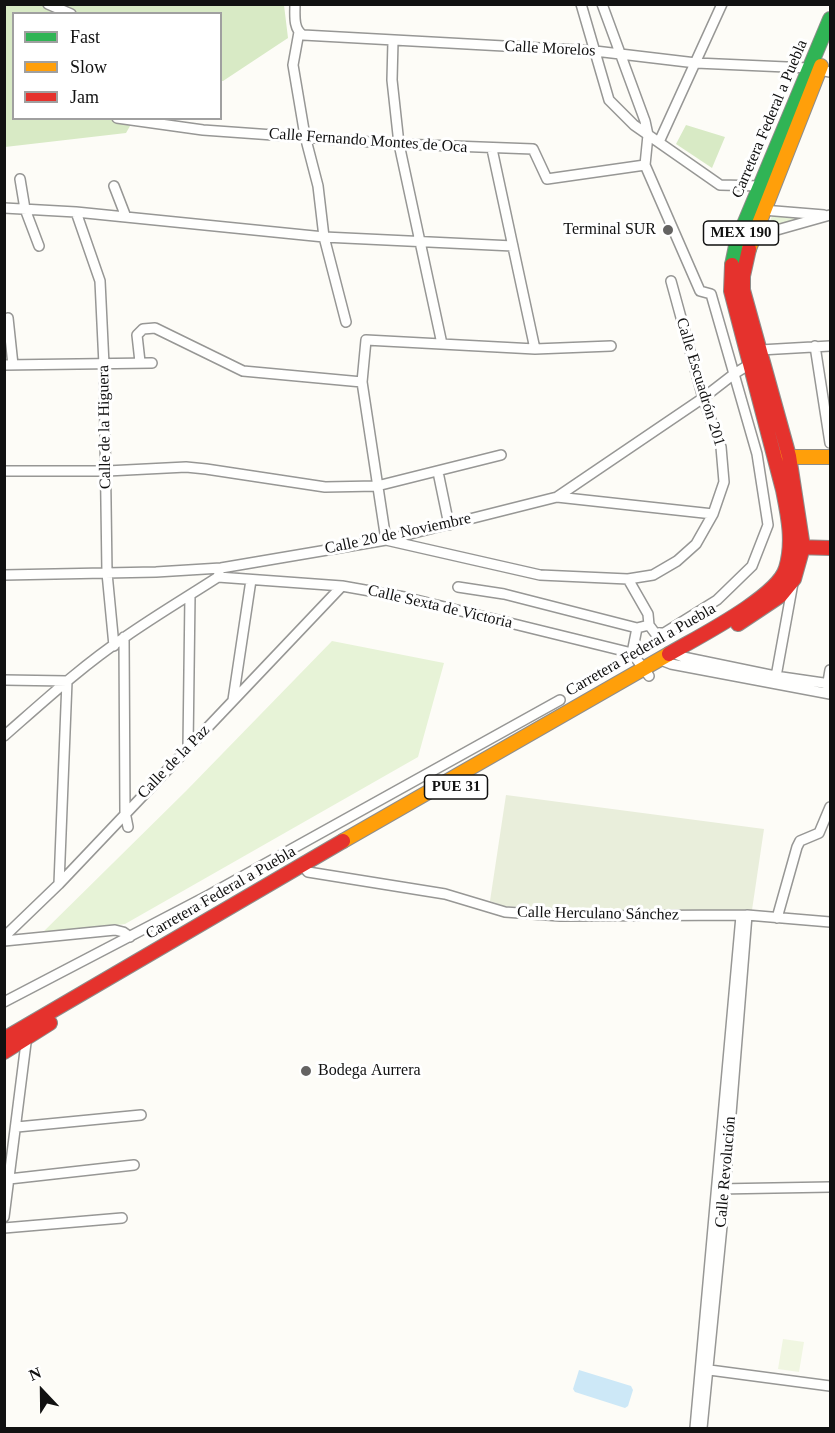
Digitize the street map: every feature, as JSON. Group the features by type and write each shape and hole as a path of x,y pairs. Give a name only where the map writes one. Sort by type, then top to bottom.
{"main road":[{"name":"Carretera Federal a Puebla","path":"759,208 761,186 820,70 831,19"},
{"name":"Carretera Federal a Puebla","path":"4,1039 25,1032 131,973 305,868 670,658 758,613 780,596 794,579 801,524 782,457 750,364 737,291 742,275 746,236 831,44"},
{"name":"Carretera Federal a Puebla","path":"737,291 760,350 782,457"},
{"path":"782,457 831,457"},
{"name":"Carretera Federal a Puebla","path":"695,644 774,586 786,570 797,547"},
{"path":"797,547 831,548"},
{"name":"Carretera Federal a Puebla","path":"4,1052 25,1032 266,886 305,868"}],"street":[{"path":"48,4 66,12"},
{"path":"295,4 298,32 293,65 305,136 318,186 324,237 346,322"},
{"path":"581,4 609,100 634,125 712,180 720,184 761,186"},
{"path":"602,4 645,121 648,135 645,165 700,291 711,294 737,291"},
{"path":"659,142 722,4"},
{"name":"Calle Morelos","path":"298,32 303,35 595,51 696,63 820,70"},
{"path":"393,41 392,80 399,144 422,242 442,344"},
{"name":"Calle Fernando Montes de Oca","path":"131,120 203,130 399,144 533,149 547,179 645,165"},
{"path":"202,120 203,130"},
{"path":"492,149 535,349"},
{"path":"20,179 25,209 39,246"},
{"path":"114,186 126,217"},
{"path":"4,208 76,212 324,237 513,246"},
{"path":"759,208 830,215"},
{"name":"Calle de la Higuera","path":"76,212 100,282 107,471 107,573 114,645"},
{"path":"746,236 830,215"},
{"name":"Calle Escuadrón 201","path":"386,540 540,575 628,579 653,575 677,561 696,544 713,514 724,482 721,447 703,398 671,281"},
{"path":"628,579 648,614 649,625 655,633 664,633 717,600 752,566 768,525 757,454 711,294"},
{"path":"8,318 9,365 152,363"},
{"path":"140,363 137,335 143,329 155,328 243,370 362,381"},
{"path":"386,540 362,381 366,340 535,349 611,346"},
{"path":"815,346 831,443"},
{"path":"760,350 831,346"},
{"name":"Calle 20 de Noviembre","path":"4,575 220,572 386,540 557,497 750,364"},
{"path":"4,471 107,471 186,467 325,487 377,486 501,456"},
{"path":"438,472 449,525"},
{"path":"557,497 713,514"},
{"path":"4,736 67,681 124,637 190,596 220,572"},
{"name":"Calle Sexta de Victoria","path":"220,572 251,580 342,586 404,597 632,653"},
{"path":"775,680 794,579"},
{"path":"233,700 251,580"},
{"name":"Calle de la Paz","path":"5,937 59,884 342,586"},
{"path":"458,587 504,594 637,628 649,625"},
{"path":"188,748 190,596"},
{"path":"637,628 632,653 646,672"},
{"path":"124,637 125,812 128,827"},
{"path":"670,658 775,680"},
{"path":"670,658 829,689 831,670"},
{"path":"4,680 67,681"},
{"path":"59,884 67,681"},
{"path":"4,1002 130,937 560,700"},
{"path":"819,833 831,807"},
{"path":"777,918 800,841 819,833 831,836"},
{"name":"Calle Herculano Sánchez","path":"305,868 445,894 505,912 560,916 744,916 831,922"},
{"path":"255,869 266,886"},
{"name":"Calle Revolución","path":"695,1428 703,1369 744,916"},
{"path":"5,937 115,930 130,937"},
{"path":"4,1217 17,1127 25,1032"},
{"path":"17,1127 141,1115"},
{"path":"9,1179 134,1166"},
{"path":"720,1189 831,1187"},
{"path":"4,1228 122,1218"},
{"path":"703,1369 831,1386"},
{"name":"Calle Revolución","path":"702,1428 703,1369"}],"green space":[{"path":"4,5 284,5 288,38 223,81 222,12 12,12 12,120 133,120 126,133 5,147"},
{"path":"686,125 725,137 712,168 676,144"},
{"path":"772,216 814,217 766,230"},
{"path":"332,641 444,663 418,757 125,924 39,936 186,791"},
{"path":"506,795 764,829 752,910 560,910 504,906 490,901"},
{"path":"783,1339 804,1342 799,1372 778,1369"}],"water":[{"path":"579,1370 631,1386 633,1390 628,1406 625,1408 575,1392 573,1389"}],"traffic: fast":[{"path":"732,265 737,241 830,19"}],"traffic: slow":[{"path":"749,249 821,66"},
{"path":"779,457 830,457"},
{"path":"343,841 669,654"}],"traffic: jam":[{"path":"738,624 780,596 794,579 803,547 789,456 743,290 743,276 749,249"},
{"path":"669,654 735,616 768,591 780,579 786,568 790,548 783,490 731,291 732,265"},
{"path":"794,547 830,548"},
{"path":"4,1039 343,841"},
{"path":"4,1052 50,1023"}],"place":[{"name":"Terminal SUR","path":"668,230"},
{"name":"Bodega Aurrera","path":"306,1071"}]}
